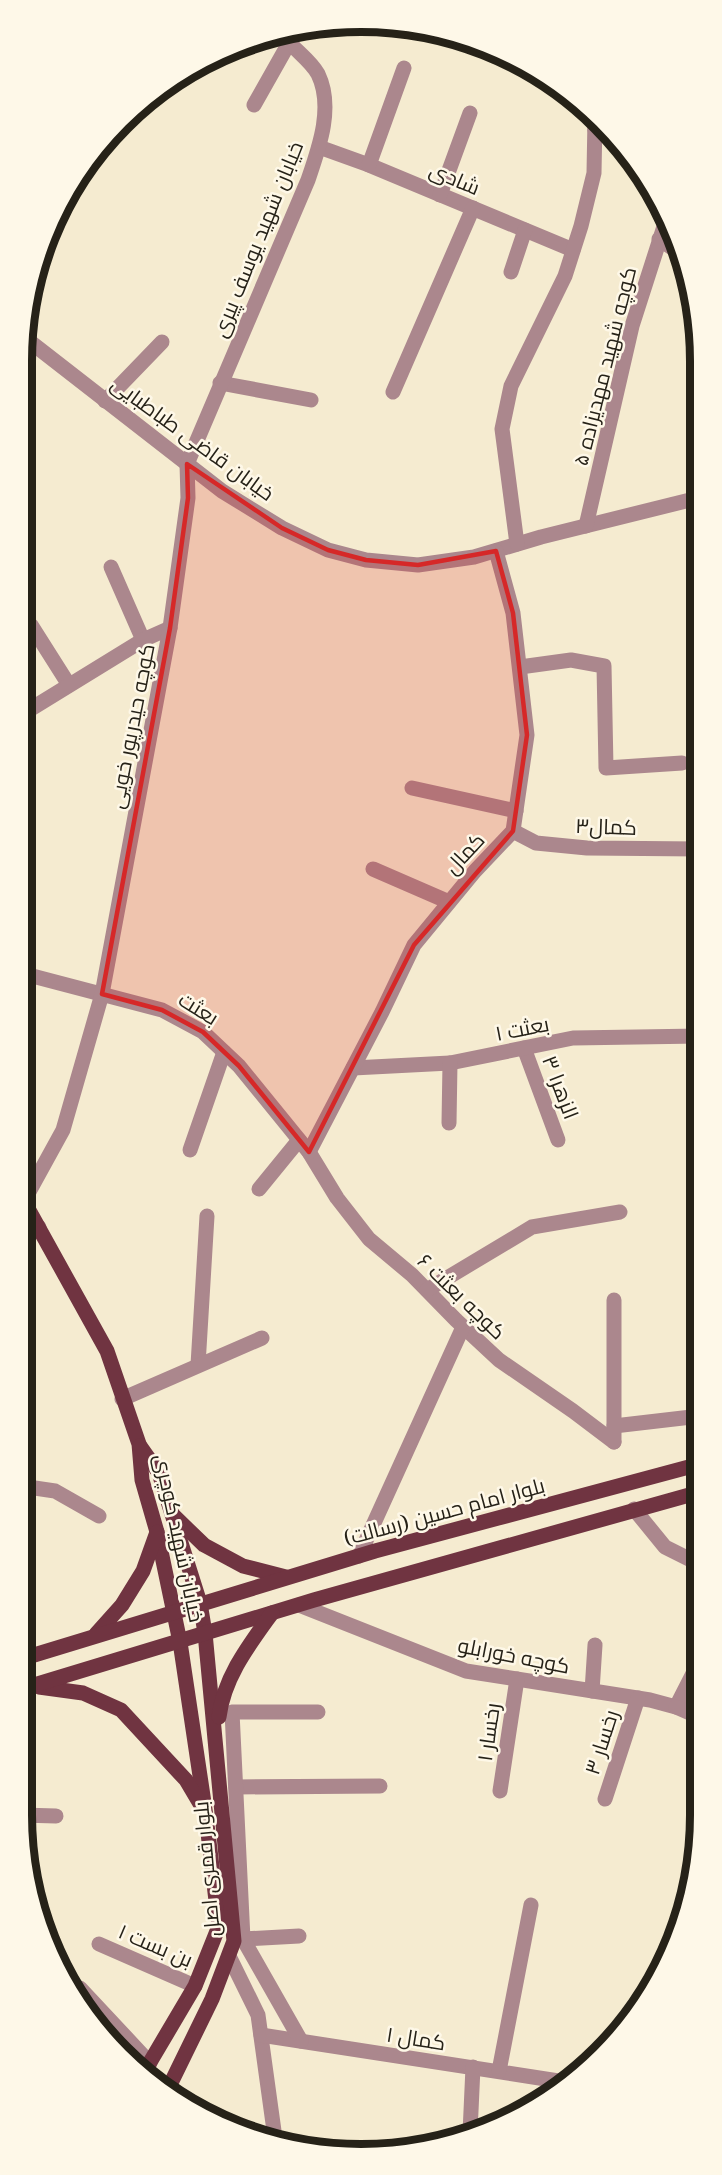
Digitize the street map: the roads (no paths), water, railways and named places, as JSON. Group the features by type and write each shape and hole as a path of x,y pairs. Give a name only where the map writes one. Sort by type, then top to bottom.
{"main road":[{"name":"خیابان شهید کوچری","path":"32,1215 106,1352 139,1444 159,1473 200,1603 205,1633"},
{"name":"خیابان شهید کوچری","path":"139,1444 142,1480 157,1532 180,1642"},
{"name":"بلوار امام حسین (رسالت)","path":"32,1655 359,1556 690,1467"},
{"path":"32,1686 299,1605 690,1495"},
{"path":"172,1515 204,1545 243,1566 286,1577"},
{"path":"95,1635 122,1605 143,1570 157,1532"},
{"path":"216,1744 222,1696 244,1653 272,1613"},
{"name":"بلوار قمری اصل","path":"171,2083 212,1999 234,1941 205,1633"},
{"name":"بلوار قمری اصل","path":"148,2065 195,1986 219,1926 206,1816 180,1642"},
{"path":"32,1688 83,1693 121,1710 186,1780 206,1816"}],"street":[{"name":"خیابان شهید یوسف پیری","path":"187,464 308,180 319,147 324,120 324,95 318,75 305,57 288,40"},
{"path":"254,105 286,41"},
{"path":"369,165 404,68"},
{"path":"440,195 470,113"},
{"path":"517,544 502,429 511,387 565,276 594,173 595,129"},
{"name":"شادی","path":"319,147 369,165 573,250"},
{"path":"393,392 472,208"},
{"name":"کوچه شهید مهدیزاده ۵","path":"586,526 632,326 662,228"},
{"path":"511,272 525,230"},
{"path":"659,239 669,246"},
{"path":"105,401 162,342"},
{"name":"خیابان قاضی طباطبایی","path":"32,343 222,491 282,528 328,550 366,560 418,565 474,557 690,500"},
{"path":"220,383 311,400"},
{"name":"کوچه حیدرپور خویی","path":"32,1181 63,1130 102,994 170,628 188,498 187,464"},
{"name":"کمال","path":"309,1152 414,945 448,902 513,831 528,735 513,613 496,551"},
{"path":"111,567 143,640"},
{"path":"32,627 69,686"},
{"path":"32,708 143,640 170,628"},
{"path":"520,667 571,660 604,666 606,768 682,763"},
{"path":"412,788 516,811"},
{"name":"کمال۳","path":"513,831 536,843 587,848 690,849"},
{"path":"373,869 448,902"},
{"name":"بعثت","path":"32,976 162,1010 203,1032 239,1066 309,1152"},
{"name":"بعثت ۱","path":"353,1068 450,1064 573,1038 690,1036"},
{"name":"الزهرا ۳","path":"524,1048 558,1140"},
{"path":"190,1150 224,1052"},
{"path":"449,1123 450,1064"},
{"path":"259,1189 299,1140"},
{"name":"کوچه بعثت ۶","path":"309,1152 338,1198 369,1239 427,1290 499,1360 614,1442 614,1426"},
{"path":"427,1290 532,1227 620,1212"},
{"path":"198,1365 207,1216"},
{"path":"32,1228 39,1227"},
{"path":"614,1300 614,1426 690,1417"},
{"path":"359,1556 463,1327"},
{"path":"122,1399 262,1338"},
{"path":"32,1488 55,1491 99,1516"},
{"path":"634,1509 665,1547 690,1560"},
{"name":"کوچه خورابلو","path":"299,1605 466,1671 638,1698 676,1707 690,1714"},
{"path":"592,1691 595,1645"},
{"name":"رخسار ۱","path":"500,1791 517,1679"},
{"path":"676,1707 690,1680"},
{"name":"رخسار ۳","path":"605,1798 638,1698"},
{"path":"301,2041 243,1939 232,1712 318,1712"},
{"path":"236,1787 380,1786"},
{"path":"32,1815 56,1816"},
{"path":"499,2072 531,1905"},
{"path":"243,1939 298,1936"},
{"name":"بن بست ۱","path":"99,1944 195,1986"},
{"path":"229,1956 258,2015 274,2131"},
{"path":"85,1994 146,2063"},
{"name":"کمال ۱","path":"261,2035 555,2080"},
{"path":"470,2125 473,2067"}]}
